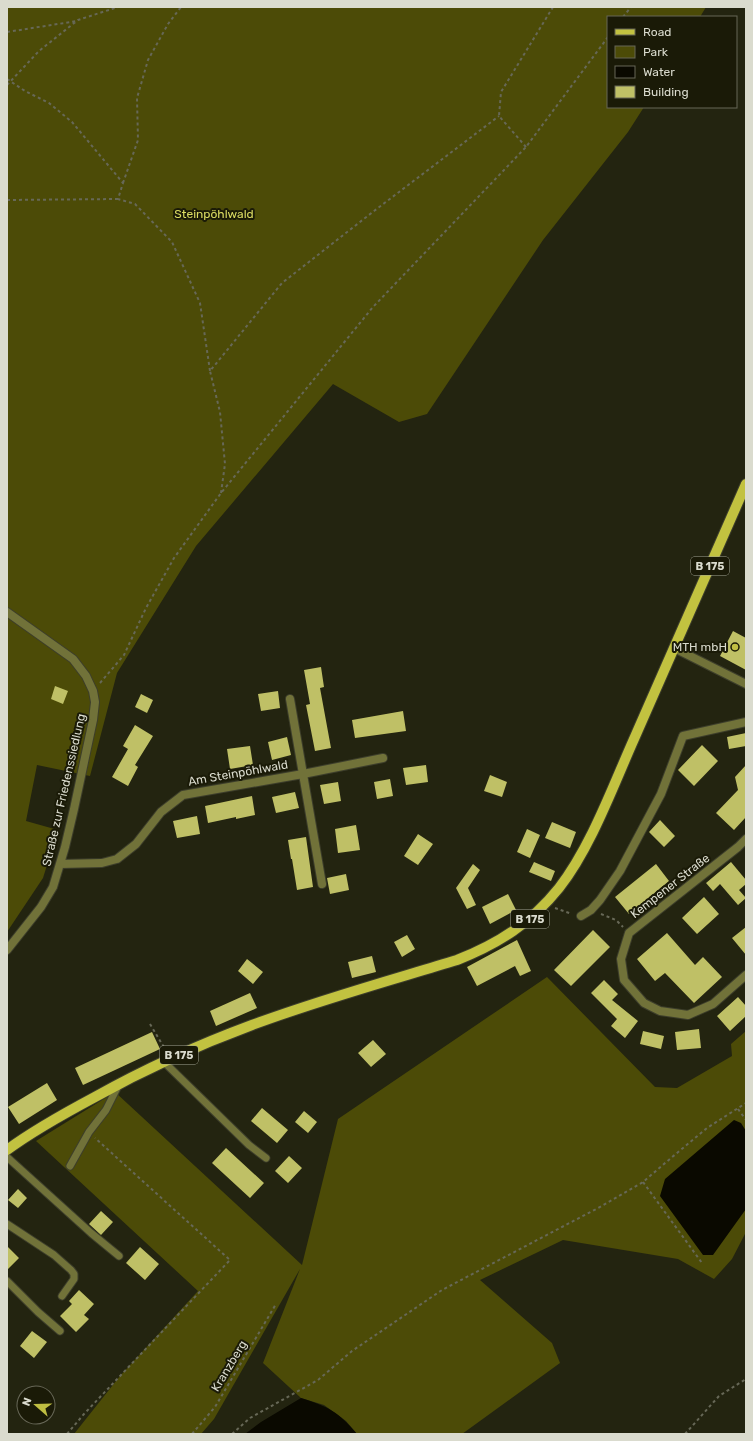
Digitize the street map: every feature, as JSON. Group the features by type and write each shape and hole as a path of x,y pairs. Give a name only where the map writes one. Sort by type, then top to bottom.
{"main road":[{"name":"B 175","path":"7,1150 51,1121 119,1084 167,1061 251,1025 478,952 500,940 528,921 559,887 572,869 586,843 746,484"}],"street":[{"name":"Straße zur Friedenssiedlung","path":"7,612 73,659 86,676 93,691 95,702 93,720 74,809 60,864 52,887 41,907 7,950"},
{"path":"674,648 746,684"},
{"name":"Am Steinpöhlwald","path":"290,699 322,884"},
{"path":"581,916 591,910 600,900 620,871 661,794 683,736 746,722"},
{"name":"Am Steinpöhlwald","path":"60,864 102,863 117,859 136,844 161,812 183,795 383,758"},
{"name":"Kempener Straße","path":"746,839 738,847 629,933 621,960 624,980 644,1003 660,1011 688,1015 713,1004 746,975"}],"lane":[{"path":"167,1061 249,1145 266,1158"},
{"path":"70,1166 89,1132 106,1110 119,1084"},
{"path":"7,1157 91,1233 119,1256"},
{"path":"7,1224 54,1255 71,1270 74,1274 74,1279 62,1296"},
{"path":"7,1281 38,1312 60,1331"}],"path":[{"path":"7,32 78,20 118,7"},
{"path":"118,199 138,140 137,98 148,60 168,24 181,7"},
{"path":"526,147 499,116 501,92 553,7"},
{"path":"624,16 631,7"},
{"path":"7,85 39,51 78,20"},
{"path":"93,691 124,655 146,608 174,558 220,493 373,307 526,147 607,38"},
{"path":"7,79 25,91 49,103 72,122 123,183"},
{"path":"210,371 282,283 499,116"},
{"path":"7,200 118,199 135,204 172,242 200,302 210,371 220,412 225,464 220,493"},
{"path":"544,904 581,916"},
{"path":"591,910 616,920 629,933"},
{"path":"150,1024 167,1061"},
{"path":"232,1434 250,1418 318,1380 352,1351 442,1290 600,1207 643,1182 707,1128 746,1103"},
{"path":"738,1109 746,1120"},
{"path":"67,1434 84,1414 230,1260 89,1132"},
{"path":"643,1182 702,1263"},
{"name":"Kranzberg","path":"192,1434 215,1407 276,1304"},
{"path":"685,1434 719,1396 746,1379"}],"green space":[{"name":"Steinpöhlwald","path":"7,7 706,7 701,16 607,16 607,108 643,108 628,132 543,240 427,414 399,422 333,384 196,546 117,673 90,776 37,765 26,821 58,830 43,878 7,932"},
{"path":"547,977 655,1087 677,1088 732,1056 731,1044 746,1031 746,1232 732,1259 714,1279 678,1259 563,1240 480,1280 552,1343 560,1363 462,1434 357,1434 346,1421 324,1405 301,1398 263,1363 300,1269 214,1419 201,1434 74,1434 120,1376 198,1291 36,1141 115,1092 302,1265 338,1119"}],"water":[{"path":"734,1120 741,1123 746,1131 746,1209 713,1255 703,1255 660,1196 665,1179"},
{"path":"301,1398 332,1411 344,1420 357,1434 245,1434 261,1422"}],"building":[{"name":"MTH mbH","path":"733,631 746,638 746,670 720,656"},
{"path":"321,667 324,687 320,688 331,748 315,751 306,705 310,704 304,670"},
{"path":"55,686 68,691 63,704 51,699"},
{"path":"278,691 280,708 261,711 258,694"},
{"path":"141,694 153,700 147,713 135,707"},
{"path":"403,711 406,731 355,738 352,720"},
{"path":"135,725 153,736 135,765 138,767 128,786 112,777 128,749 123,746"},
{"path":"746,733 746,746 729,749 727,737"},
{"path":"287,737 291,755 272,760 268,742"},
{"path":"702,745 718,761 694,786 678,770"},
{"path":"250,746 253,765 230,769 227,749"},
{"path":"426,765 428,782 406,785 403,768"},
{"path":"746,765 746,817 734,830 716,813 738,790 735,777"},
{"path":"490,775 507,782 502,797 484,791"},
{"path":"390,779 393,796 377,799 374,782"},
{"path":"338,782 341,801 324,804 320,785"},
{"path":"295,792 299,808 276,813 272,797"},
{"path":"252,796 255,815 236,819 236,817 208,823 205,806"},
{"path":"197,816 200,834 177,838 173,821"},
{"path":"660,820 675,836 664,847 649,832"},
{"path":"552,822 576,832 570,848 545,838"},
{"path":"356,825 360,850 338,853 335,829"},
{"path":"527,829 540,835 530,858 517,852"},
{"path":"418,834 433,844 418,865 404,856"},
{"path":"306,837 313,887 297,890 288,840"},
{"path":"534,862 555,871 551,881 529,872"},
{"path":"731,862 746,880 746,884 739,890 746,898 738,905 720,884 713,891 706,883"},
{"path":"473,864 480,870 468,888 476,905 467,909 456,888"},
{"path":"656,864 669,881 629,914 615,897"},
{"path":"346,874 349,890 330,894 327,878"},
{"path":"508,894 516,910 490,924 482,907"},
{"path":"704,897 719,914 697,934 682,918"},
{"path":"746,927 746,955 732,938"},
{"path":"593,930 610,947 571,986 554,970"},
{"path":"667,933 695,965 703,957 722,977 694,1003 665,973 655,981 637,959"},
{"path":"407,935 415,949 402,957 394,942"},
{"path":"517,940 531,971 520,976 515,966 477,986 467,967"},
{"path":"372,956 376,972 352,978 348,962"},
{"path":"247,959 263,972 253,984 238,971"},
{"path":"604,980 618,994 612,1000 638,1021 625,1038 611,1026 617,1019 591,993"},
{"path":"250,993 257,1008 216,1026 210,1011"},
{"path":"738,997 746,1006 746,1016 730,1031 717,1016"},
{"path":"699,1029 701,1048 677,1050 675,1032"},
{"path":"643,1031 664,1036 661,1049 640,1044"},
{"path":"152,1032 160,1049 83,1085 75,1068"},
{"path":"373,1040 386,1054 371,1067 358,1053"},
{"path":"47,1083 57,1100 19,1124 8,1107"},
{"path":"262,1108 288,1130 277,1143 251,1121"},
{"path":"304,1111 317,1122 308,1133 295,1122"},
{"path":"226,1148 264,1183 250,1198 212,1163"},
{"path":"289,1156 302,1168 288,1183 275,1171"},
{"path":"18,1189 27,1198 18,1208 8,1200"},
{"path":"101,1211 113,1222 101,1235 89,1224"},
{"path":"7,1246 19,1258 7,1270"},
{"path":"140,1247 159,1264 145,1280 126,1263"},
{"path":"79,1290 94,1304 84,1315 89,1319 76,1332 60,1316 72,1304 69,1301"},
{"path":"32,1331 47,1342 34,1358 20,1346"}],"place":[{"name":"MTH mbH","path":"735,647"}]}
